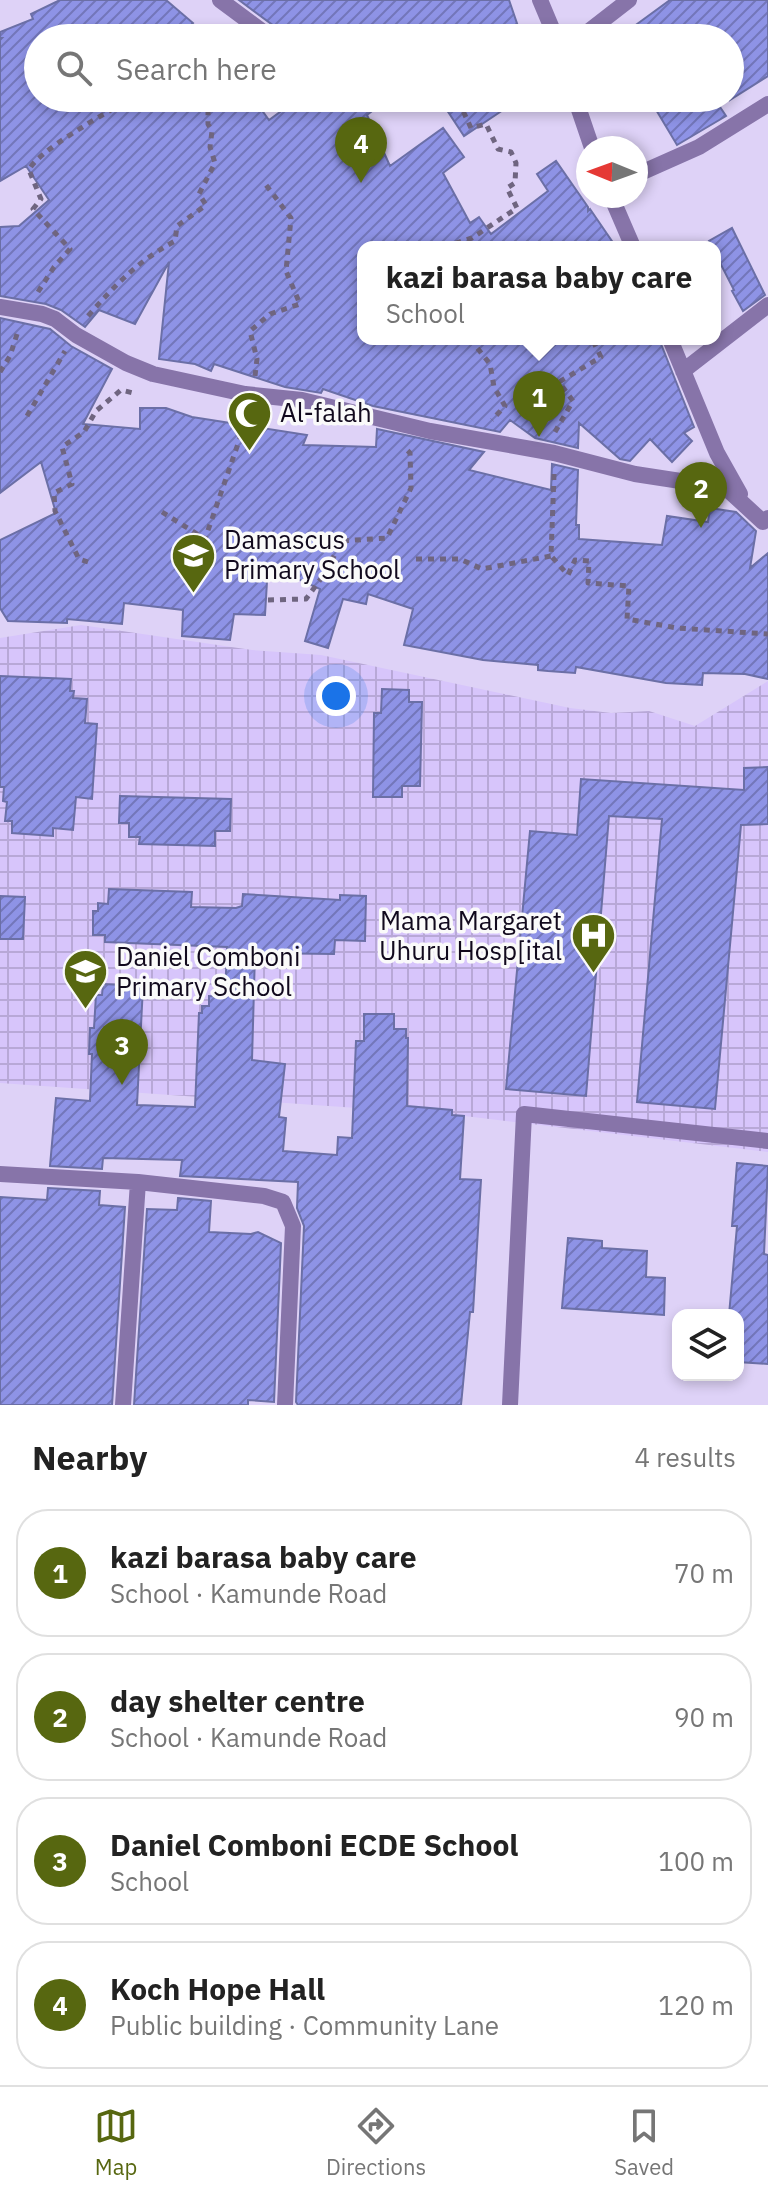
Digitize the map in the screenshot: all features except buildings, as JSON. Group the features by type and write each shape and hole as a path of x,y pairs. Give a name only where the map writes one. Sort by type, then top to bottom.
{"street":[{"path":"220,0 252,24"},
{"path":"540,0 550,24"},
{"path":"598,24 629,0"},
{"path":"648,170 699,147 768,104"},
{"path":"580,112 588,136"},
{"path":"616,208 630,241"},
{"path":"721,341 768,305"},
{"path":"0,307 34,313 69,327 76,335 126,363 153,374 258,395 302,400 430,431 552,453 635,474 726,488 766,523"},
{"path":"672,345 717,453 740,493 766,523"},
{"path":"683,371 716,345"},
{"path":"510,1405 524,1114 768,1141"},
{"path":"0,1174 138,1182 264,1196 283,1202 293,1226 285,1405"},
{"path":"123,1405 138,1182"}],"path":[{"path":"0,372 44,297 37,291 70,249 33,209 41,199 29,170 34,160 44,157 56,144 108,112"},
{"path":"27,416 85,319 121,277 157,250 175,241 177,226 206,205 199,194 215,163 210,147 212,131 208,124 208,112"},
{"path":"463,241 517,208 507,188 515,183 516,163 511,152 498,149 486,124 471,128 464,112"},
{"path":"162,512 205,539 258,395 254,375 257,359 250,331 270,314 300,304 286,271 291,218 266,185"},
{"path":"475,345 490,364 494,387 505,406 493,416 486,440"},
{"path":"595,345 601,357 559,382 573,401 555,431 551,556 568,575 575,560 589,561 588,583 629,586 627,619 677,628 768,634"},
{"path":"88,562 79,559 55,511 54,493 72,484 62,447 84,432 96,411 121,390 147,396 153,374"},
{"path":"268,600 306,599 328,569 341,541 387,538 411,488 410,453 402,445"},
{"path":"416,559 460,559 482,569 551,556"}],"shaded area":[{"path":"81,625 252,650 321,655 570,708 611,713 649,711 695,726 768,681 768,1152 456,1115 0,1083 0,638"}],"place":[{"name":"Koch Hope Hall","path":"361,183"},
{"name":"kazi barasa baby care","path":"539,437"},
{"name":"Al-falah","path":"249,452"},
{"name":"day shelter centre","path":"701,528"},
{"name":"Damascus Primary School","path":"193,594"},
{"name":"Mama Margaret Uhuru Hosp[ital","path":"593,975"},
{"name":"Daniel Comboni Primary School","path":"85,1011"},
{"name":"Daniel Comboni ECDE School","path":"122,1085"}]}
